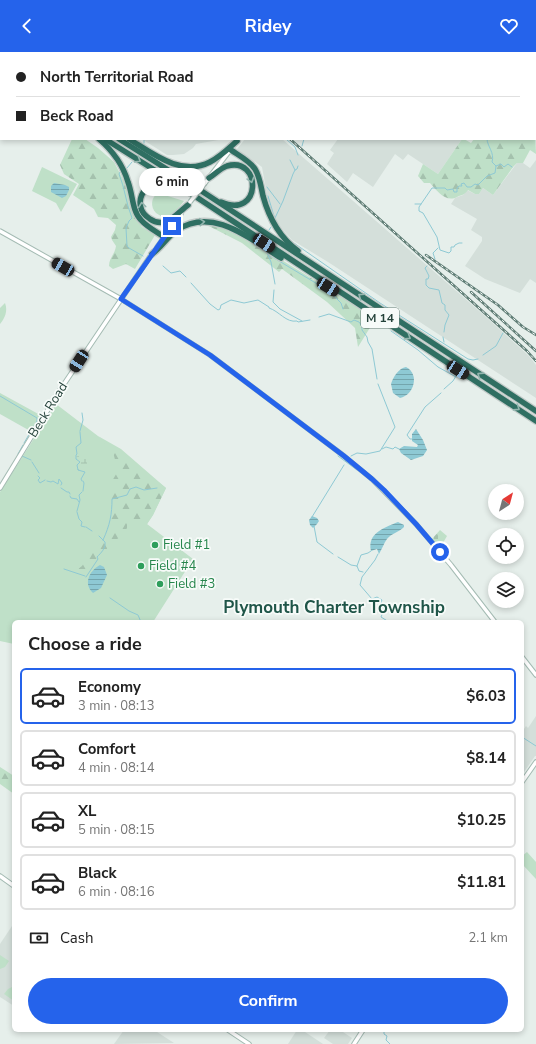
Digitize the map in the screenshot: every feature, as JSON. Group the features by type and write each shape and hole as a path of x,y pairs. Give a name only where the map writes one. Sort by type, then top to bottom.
{"highway":[{"path":"100,140 113,153 121,166 129,183 136,211 141,220 164,236"},
{"name":"M 14","path":"107,140 352,299 536,421"},
{"name":"M 14","path":"121,140 200,190 536,411"},
{"path":"131,140 172,164 190,167 205,165 211,162 238,140"},
{"path":"230,150 254,168 259,178 268,211 280,232 295,249 327,273"},
{"path":"200,190 222,202 232,205 246,201 252,191 253,183 251,177 247,171 240,166 227,166 209,178"},
{"path":"189,203 170,220 159,222 151,220 145,215 141,209 140,200 142,192 147,187 159,182 169,184 199,199"},
{"path":"152,254 159,249 172,234 186,226 201,222 220,223 233,229 340,294 352,299"}],"main road":[{"name":"Beck Road","path":"0,488 56,397 164,236 238,140"},
{"path":"0,231 121,299 213,357 372,479 426,534 493,620"},
{"path":"524,660 536,675"},
{"path":"524,779 536,762"},
{"path":"0,876 12,885"},
{"path":"231,1032 249,1044"},
{"path":"354,1044 362,1032"}],"shaded area":[{"path":"144,140 218,140 196,144 184,154 167,155"},
{"path":"244,140 283,140 529,356 536,365 536,398 292,240 276,222 270,212 262,167 237,149"},
{"path":"337,140 461,140 438,174 408,154 403,160 395,154 373,187 353,173 347,182 327,164 334,153 330,150"},
{"path":"536,160 536,283 530,279 520,293 485,279 465,266 482,241 482,237 471,230 477,219 451,204 455,198 463,195 467,190 475,194 479,194 483,188 493,195 517,163 523,163 530,168"},
{"path":"536,716 536,756 524,772 524,729 526,726 528,728"},
{"path":"12,926 12,1005 0,997 0,944"},
{"path":"123,1032 157,1032 174,1043 114,1044"},
{"path":"296,1032 305,1032 323,1044 288,1044"},
{"path":"328,1032 343,1032 352,1038 348,1044 333,1044 324,1038"}],"green space":[{"path":"72,140 86,140 114,162 127,187 136,218 142,227 155,235 135,269 126,264 113,269 109,266 116,246 111,237 116,225 108,218 98,217 94,209 73,195 79,184 64,174 60,165"},
{"path":"461,140 466,140 471,143 473,140 535,140 536,154 530,150 523,163 517,163 513,167 493,195 483,188 479,194 475,194 468,190 463,195 453,198 445,197 430,183 424,183 418,176 423,164 438,174"},
{"path":"42,167 77,184 61,212 56,203 32,191"},
{"path":"158,193 184,201 173,215 165,218 154,211 152,205 154,197"},
{"path":"201,222 215,222 246,238 376,318 358,347 355,328 327,302 282,269 279,272 242,243"},
{"path":"5,303 6,314 0,324 0,308"},
{"path":"0,393 42,416 32,432 0,414"},
{"path":"56,404 166,488 147,524 193,559 154,620 12,620 12,644 0,641 0,492"},
{"path":"98,436 121,449 166,488 147,524 137,520 127,524 127,528 121,537 113,541 83,577 76,572 82,566 96,545 102,541 105,534 110,514 114,483 112,481 118,471 113,452"},
{"path":"77,456 87,456 88,468 86,472 80,472 76,468 78,463 75,458"},
{"path":"440,530 447,536 440,548 432,539"},
{"path":"0,767 12,775 12,793 0,784"},
{"path":"527,852 536,862 536,879 524,866 524,854"},
{"path":"0,955 9,961 5,967 0,969"},
{"path":"12,987 12,1000 4,994"}],"water":[{"path":"54,183 69,187 66,196 62,198 51,192 51,186"},
{"path":"406,367 413,374 414,384 409,393 400,398 393,393 391,384 397,373"},
{"path":"416,429 427,450 423,456 411,460 401,453 399,449 404,446 417,447 418,445 412,441 412,434"},
{"path":"312,516 317,518 319,521 313,528 310,525 309,520"},
{"path":"398,522 404,525 404,527 387,539 379,554 377,549 371,551 370,545 374,535 382,529"},
{"path":"100,565 104,567 107,575 101,588 93,593 88,586 90,574"}],"waterway":[{"path":"287,140 295,147 298,155"},
{"path":"302,146 304,140"},
{"path":"462,243 451,247 451,251 449,253 440,250 437,237 423,213 419,211 419,207 432,188 445,188 447,190 453,189 454,192 457,192 457,188 462,186 461,184 464,183 467,187 471,187 475,184 478,185 487,176 495,173 496,166 492,162 492,153 487,140"},
{"path":"290,160 295,170"},
{"path":"127,168 132,162"},
{"path":"496,166 501,164 504,167 508,164 512,167"},
{"path":"275,218 293,174 298,166"},
{"path":"120,172 119,174 132,218 126,228 127,246 143,256"},
{"path":"267,187 280,204"},
{"path":"268,196 279,227"},
{"path":"415,204 421,204"},
{"path":"291,241 380,303 468,359 478,359"},
{"path":"435,259 433,253 438,248"},
{"path":"267,253 271,262 275,284"},
{"path":"269,255 329,291 341,303 343,309"},
{"path":"163,266 171,273 180,271 186,277"},
{"path":"427,266 425,268 429,276 428,279 426,279 426,285 429,288 439,290 442,303 445,305 445,310 449,315 444,332"},
{"path":"191,283 210,304 218,310 220,309 221,305 231,300 244,303 258,300 286,319 298,322 310,320"},
{"path":"274,290 273,302 280,309 302,321"},
{"path":"319,317 329,314 351,322 354,320 359,322 372,349 377,379"},
{"path":"391,331 418,350 438,367 456,377"},
{"path":"483,355 496,346 503,333"},
{"path":"443,337 444,342"},
{"path":"444,389 456,376"},
{"path":"351,456 357,453 366,454 380,451 395,427 378,384"},
{"path":"413,439 410,439 407,435 425,407 441,393"},
{"path":"0,396 37,418 37,421 24,443"},
{"path":"80,431 83,420 82,413"},
{"path":"80,432 81,443 76,447 76,459 80,462 77,465 78,470 85,472 81,479 82,481"},
{"path":"18,454 23,445"},
{"path":"382,449 386,447 393,449 395,447 399,449"},
{"path":"22,456 31,460"},
{"path":"338,456 357,470"},
{"path":"32,462 39,473"},
{"path":"312,517 344,465"},
{"path":"38,476 40,478 38,480 40,483 45,480"},
{"path":"47,481 53,481 58,484 59,479 62,483 61,485"},
{"path":"83,481 83,491"},
{"path":"103,540 110,520 112,499 127,495 130,489 136,487 144,490 157,488"},
{"path":"61,488 70,494"},
{"path":"77,511 80,500 79,495 82,492"},
{"path":"70,496 71,498 77,499 79,502"},
{"path":"77,512 79,519 82,522 81,526 85,527"},
{"path":"314,526 317,542 333,554"},
{"path":"86,527 92,531"},
{"path":"86,577 105,546 105,542 99,536"},
{"path":"357,566 361,555 371,551"},
{"path":"378,554 362,577 360,585 372,599 377,597 382,600 381,602 384,610 381,617 386,620"},
{"path":"338,557 351,565 357,566 359,571 363,572"},
{"path":"64,569 85,576"},
{"path":"110,598 129,611 138,615 140,620"},
{"path":"524,738 536,746"},
{"path":"384,1032 387,1036 386,1040 390,1044"}],"railway":[{"path":"291,140 527,351 536,361"},
{"path":"426,255 498,305 523,327 536,335"},
{"path":"471,292 536,351"}],"place":[{"name":"Field #1","path":"155,545"},
{"name":"Field #4","path":"141,566"},
{"name":"Field #3","path":"160,584"}],"district":[{"name":"Plymouth Charter Township","path":"334,607"}],"route":[{"path":"172,226 121,299 210,355 344,456 384,490 426,534 440,552"}]}
